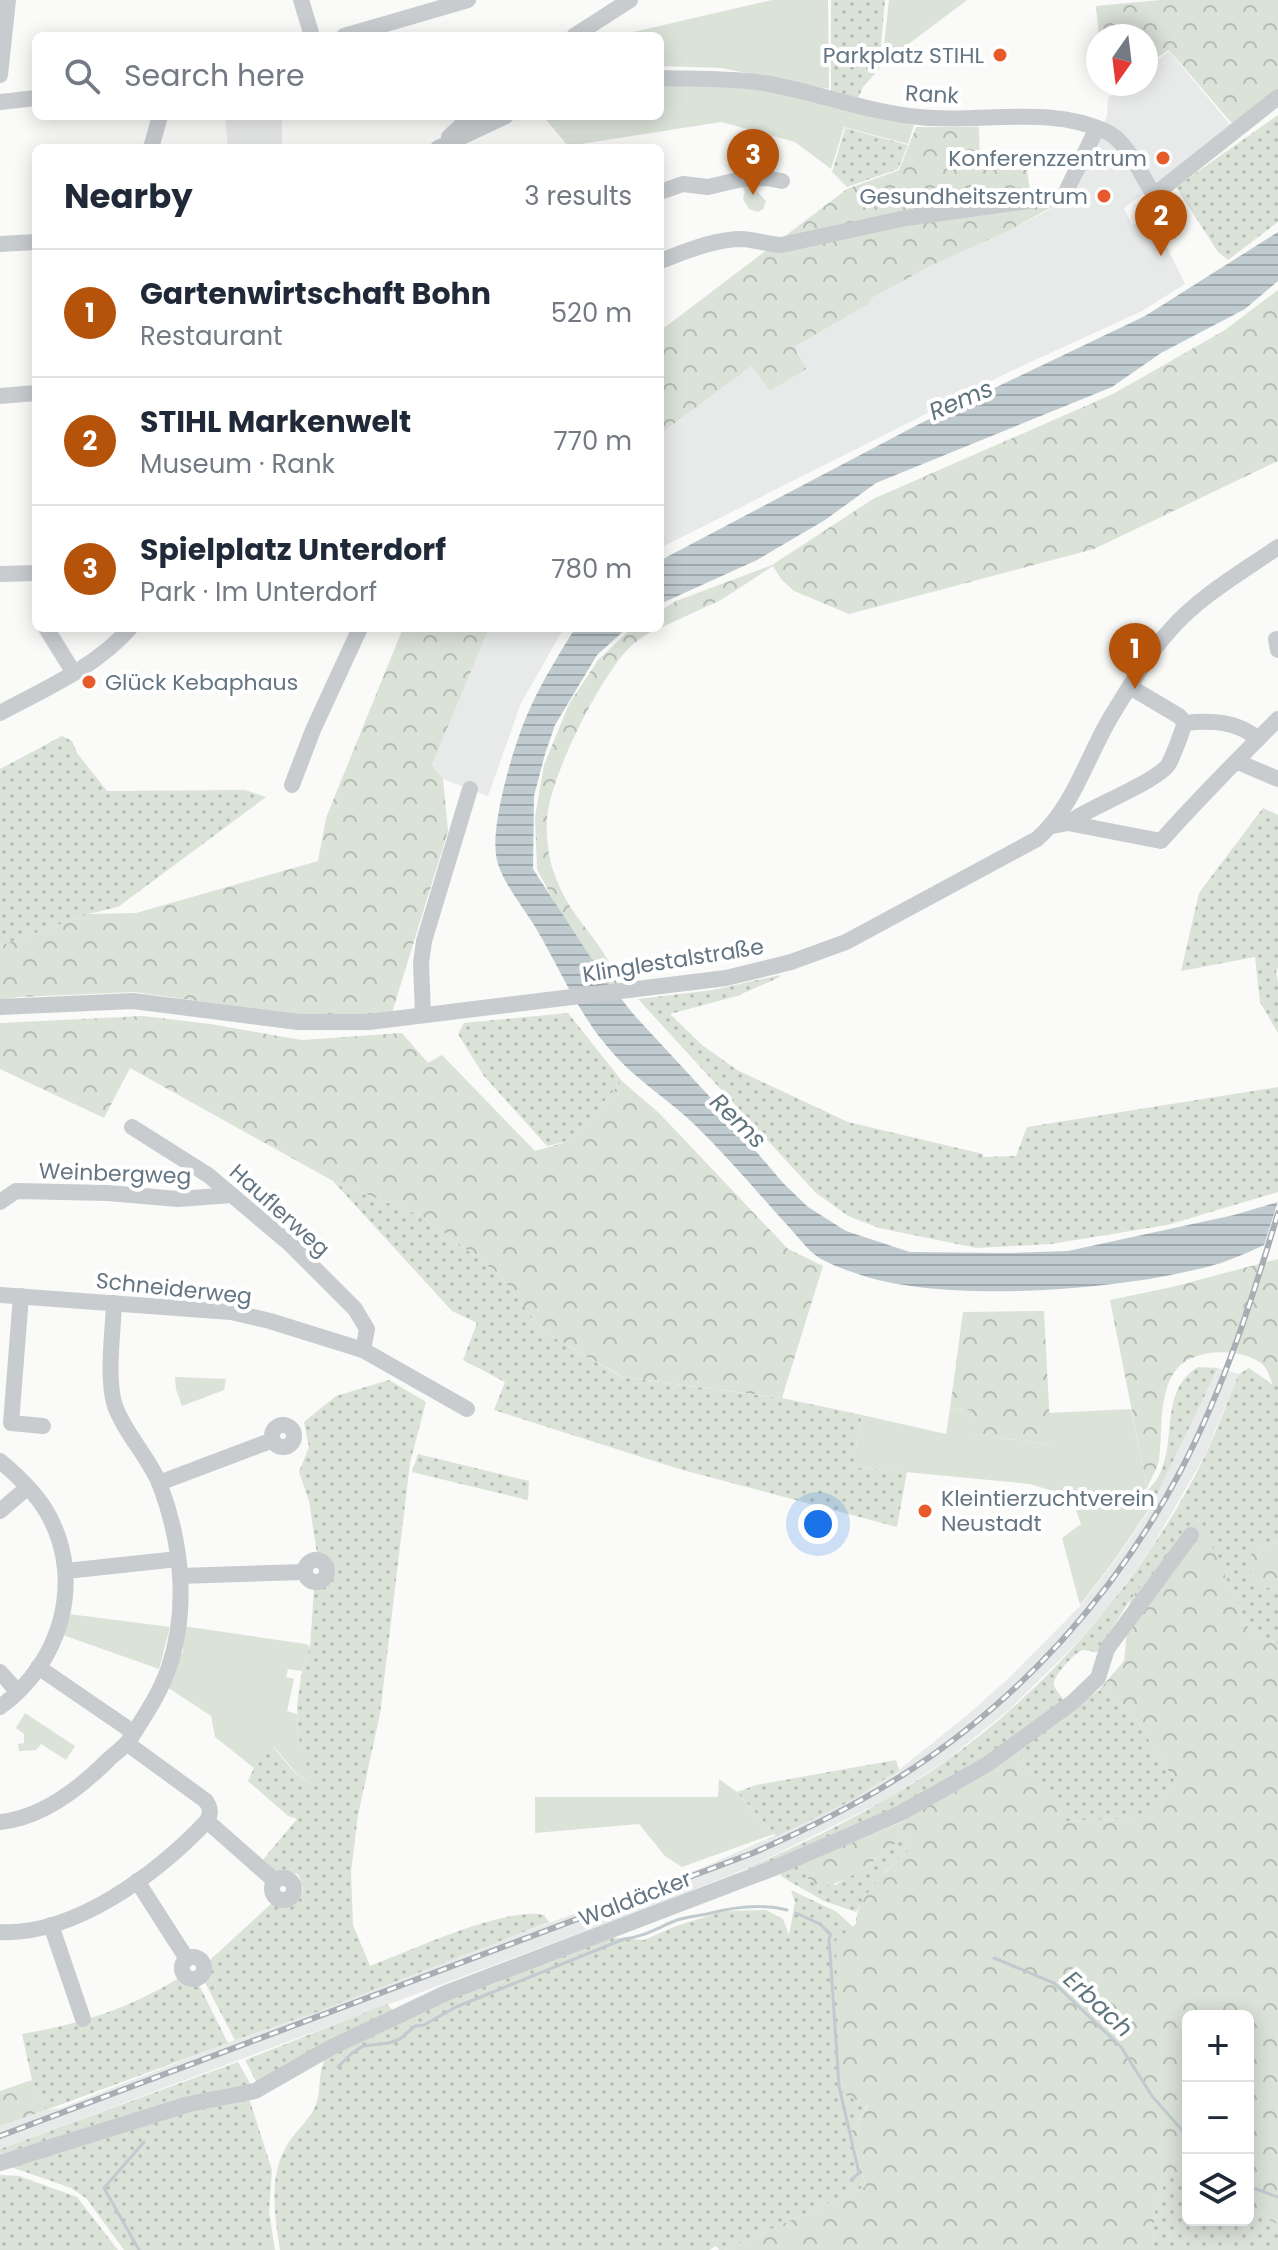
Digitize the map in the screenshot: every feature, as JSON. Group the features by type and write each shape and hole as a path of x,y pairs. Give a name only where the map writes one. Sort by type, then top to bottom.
{"street":[{"path":"0,75 8,0"},
{"path":"301,0 311,32"},
{"path":"358,32 468,0"},
{"path":"580,32 630,0"},
{"name":"Rank","path":"664,78 763,83 896,115 942,119 1064,119 1111,134 1125,149 1154,195 1278,97"},
{"path":"0,102 32,98"},
{"path":"152,144 159,120"},
{"path":"442,144 467,120"},
{"path":"446,144 498,120"},
{"path":"664,259 708,242 746,239 781,245 906,218 1064,196 1097,128"},
{"path":"664,191 683,184 708,187 742,179 782,181"},
{"path":"0,244 32,242"},
{"path":"0,396 32,393"},
{"name":"Klinglestalstraße","path":"0,1007 133,1001 298,1022 369,1022 726,978 791,962 846,942 1060,824 1092,750 1154,650 1189,610 1278,547"},
{"path":"0,574 32,573"},
{"path":"48,632 74,673"},
{"path":"0,713 74,673 118,642 127,632"},
{"path":"292,785 313,730 358,632"},
{"path":"1130,687 1179,716 1185,723"},
{"path":"1060,824 1161,841 1212,783 1238,762 1278,719"},
{"path":"1185,723 1212,720 1248,730 1258,739"},
{"path":"1060,824 1152,778 1167,766 1185,723"},
{"path":"1238,762 1278,779"},
{"path":"423,1015 421,963 424,941 470,789"},
{"name":"Hauflerweg","path":"132,1127 208,1175 290,1244 355,1309 367,1329 363,1350"},
{"name":"Weinbergweg","path":"0,1202 16,1191 108,1193 178,1199 232,1195"},
{"name":"Schneiderweg","path":"0,1295 231,1312 306,1331 363,1350 467,1409"},
{"path":"21,1296 11,1423 43,1426"},
{"path":"0,1822 15,1821 44,1809 91,1778 131,1736 154,1701 168,1670 181,1605 179,1568 170,1518 159,1483 116,1408 111,1385 114,1303"},
{"path":"159,1483 273,1440"},
{"path":"0,1461 49,1516 66,1571 63,1617 56,1641 38,1667 0,1707"},
{"path":"0,1511 27,1488"},
{"name":"Waldäcker","path":"0,2163 189,2104 255,2091 330,2048 446,1993 774,1868 901,1813 986,1765 1073,1702 1098,1678 1107,1649 1191,1535"},
{"path":"66,1571 179,1568 304,1572"},
{"path":"0,1932 30,1931 92,1909 137,1881 185,1845 211,1814 206,1801 132,1747 131,1736 38,1667"},
{"path":"0,1672 17,1691"},
{"path":"207,1821 275,1881"},
{"path":"137,1881 187,1959"},
{"path":"51,1925 83,2019"}],"shaded area":[{"path":"1169,51 1233,128 1124,208 1132,225 1138,222 1161,235 1185,284 1142,311 1009,372 664,546 664,431 752,366 770,390 794,347 928,267 1008,231 1076,192 1107,116 1108,98 1158,96 1158,60"},
{"path":"225,120 282,120 282,144 228,144"},
{"path":"1278,232 1278,281 1245,309 1161,353 1112,387 876,483 825,520 757,560 664,602 664,558 919,424 1145,316"},
{"path":"487,632 562,632 521,703 488,796 443,779 432,765"},
{"path":"573,632 623,632 597,655 555,725 534,796 533,869 602,975 635,1016 783,1183 808,1207 846,1231 910,1252 1068,1251 1234,1215 1278,1202 1278,1239 1228,1261 1183,1272 1090,1287 1039,1290 939,1289 895,1284 848,1271 814,1254 707,1137 611,1051 580,1008 502,873 495,839 501,800 526,718"},
{"path":"1218,1368 1239,1374 1204,1457 1152,1547 1108,1608 1011,1708 947,1760 886,1800 748,1868 663,1902 0,2149 0,2126 61,2108 507,1938 704,1867 849,1802 899,1770 1011,1676 1081,1605 1150,1509"}],"green space":[{"path":"772,0 828,0 829,89 721,68 664,66 664,32 633,32"},
{"path":"831,0 885,0 879,69 863,87 858,98 831,91"},
{"path":"889,0 967,0 882,64"},
{"path":"1161,0 1278,0 1278,98 1235,127 1169,50 1158,57 1158,24 1098,24 1096,6"},
{"path":"664,84 741,84 914,125 908,144 844,127 831,169 795,142 721,122 566,144 546,120 664,120"},
{"path":"1278,115 1278,222 1228,260 1218,252 1176,187"},
{"path":"916,127 979,127 980,169 1027,170 1030,191 1061,193 1063,201 1008,231 928,267 794,347 806,369 770,391 752,366 664,431 664,328 847,189 899,170"},
{"path":"845,128 908,145 898,169 847,187 832,172"},
{"path":"749,182 766,201 758,212 749,209 743,199 745,192 740,183"},
{"path":"1278,290 1278,461 1094,549 849,614 794,591 773,566 721,600 664,626 664,608 676,601 772,565 873,499 1113,394 1225,330"},
{"path":"401,632 487,632 432,765 443,779 448,831 391,1016 297,1015 134,992 0,1000 0,946 88,914 136,913 318,861 326,818"},
{"path":"628,632 652,632 629,648 617,662 591,704 557,778 547,818 549,856 558,884 614,974 617,984 605,985 568,928 537,869 535,817 544,765 569,704 598,660"},
{"path":"62,736 72,741 77,753 107,791 245,790 266,797 118,907 88,914 0,946 0,769"},
{"path":"1263,808 1278,815 1278,1033 1260,1002 1255,957 1181,971 1199,893"},
{"path":"780,975 737,996 670,1014 702,1045 737,1070 848,1122 983,1154 983,1157 1016,1156 1027,1127 1278,1087 1278,1192 1167,1225 1051,1244 977,1248 879,1228 848,1216 815,1192 638,999 713,990"},
{"path":"568,1013 622,1081 570,1141 547,1146 484,1076 458,1034 464,1023"},
{"path":"143,1016 302,1040 402,1033 428,1063 442,1055 535,1151 570,1141 622,1081 659,1113 788,1249 823,1266 782,1398 623,1377 543,1331 499,1274 422,1216 333,1181 130,1068 104,1118 0,1069 0,1023"},
{"path":"333,1181 422,1216 499,1274 543,1331 622,1377 782,1398 862,1415 853,1467 907,1472 897,1527 679,1469 494,1410 505,1382 463,1360 477,1323 452,1311"},
{"path":"1278,1259 1278,1384 1273,1386 1262,1364 1242,1355 1218,1352 1193,1357 1183,1363 1170,1379 1166,1390 1159,1460 1147,1488 1110,1300"},
{"path":"1044,1311 1051,1445 970,1433 972,1411 950,1408 963,1312"},
{"path":"1198,1367 1218,1368 1150,1509 1136,1500 1161,1471 1174,1399 1187,1376"},
{"path":"1249,1368 1273,1385 1278,1384 1278,1543 1259,1546 1269,1588 1278,1586 1278,1644 1250,1632 1199,1519 1130,1600 1097,1652 1079,1652 1060,1671 1054,1685 1064,1702 983,1761 899,1809 755,1873 748,1868 850,1819 923,1777 985,1731 1059,1663 1125,1586 1154,1544 1204,1458 1239,1374"},
{"path":"175,1377 226,1379 224,1390 182,1406"},
{"path":"389,1380 426,1402 410,1463 380,1714 358,1815 351,1872 353,1925 370,1966 506,1917 544,1915 549,1922 317,2012 235,2040 204,1981 211,1970 209,1961 273,1902 283,1906 292,1904 303,1888 298,1874 273,1873 261,1862 297,1819 288,1816 248,1781 254,1768 273,1747 296,1774 310,1783 298,1736 297,1705 302,1671 310,1647 314,1589 325,1586 332,1566 328,1558 317,1554 309,1501 299,1472 309,1447 304,1422 336,1396"},
{"path":"950,1408 972,1411 971,1433 1050,1445 1047,1413 1131,1409 1147,1488 1132,1497 1149,1509 1080,1605 1062,1538 1081,1524 1074,1504 1056,1492 1030,1484 853,1467 862,1415 946,1434"},
{"path":"418,1454 529,1481 528,1500 412,1472"},
{"path":"1200,1519 1250,1632 1278,1644 1278,2225 1254,2210 1254,2010 1182,2010 1182,2178 1168,2175 1155,2207 1153,2250 725,2250 866,2186 851,2133 868,2105 843,2094 836,1940 856,1924 867,1894 912,1843 908,1838 901,1839 873,1862 831,1885 819,1887 808,1878 800,1864 904,1821 1018,1747 1030,1779 1043,1783 1065,1813 1066,1821 1122,1819 1151,1812 1176,1783 1129,1708 1099,1690 1124,1661 1130,1600 1185,1529"},
{"path":"1278,1543 1278,1586 1259,1586 1251,1574 1249,1557 1258,1546"},
{"path":"69,1614 170,1627 159,1669 63,1635"},
{"path":"183,1626 310,1647 302,1671 288,1669 286,1677 294,1679 287,1711 297,1714 298,1736 312,1784 297,1774 274,1747 254,1768 215,1737 211,1716 167,1687 178,1657 183,1652"},
{"path":"1099,1690 1129,1708 1176,1783 1151,1813 1122,1819 1066,1821 1030,1780 1018,1747"},
{"path":"25,1713 75,1746 66,1760 41,1744 36,1750 19,1751 18,1744 24,1743 24,1734 16,1728"},
{"path":"896,1760 899,1770 849,1802 776,1836 737,1792 756,1785"},
{"path":"719,1779 737,1792 774,1834 682,1867 665,1856 639,1824 535,1833 535,1797 718,1797"},
{"path":"908,1838 912,1843 911,1849 886,1871 856,1912 824,1901 782,1877 779,1872 800,1864 835,1885 869,1865 901,1839"},
{"path":"791,1890 837,1912 853,1927 847,1932 843,2094 868,2104 851,2133 866,2186 725,2250 719,2250 716,2246 709,2250 280,2250 274,2198 280,2159 315,2107 325,2059 413,2014 605,1937 644,1940 724,1911 766,1910 783,1919 789,1935 795,1902"},
{"path":"179,1978 187,1984 199,1985 228,2043 46,2110 32,2080 22,2034 103,2014"},
{"path":"387,2004 394,2012 258,2085 245,2060"},
{"path":"238,2062 252,2087 0,2154 0,2149"},
{"path":"32,2080 46,2110 0,2126 0,2091"},
{"path":"249,2098 272,2170 269,2212 275,2250 124,2250 86,2198 71,2188 8,2166 153,2119"},
{"path":"1168,2174 1182,2178 1182,2226 1254,2226 1254,2210 1278,2225 1278,2250 1153,2250 1155,2207"},
{"path":"0,2175 19,2176 77,2197 118,2250 0,2250"}],"pier":[{"path":"1278,1201 1278,1243 1263,1249 1267,1236"}],"waterway":[{"path":"338,2067 363,2046 400,2039 415,2026 424,2025 456,2007 677,1920 747,1907 787,1910"},
{"path":"796,1913 820,1924 831,1935 839,2086 859,2173 851,2180"},
{"name":"Erbach","path":"994,1958 1054,1983 1121,2047 1152,2096 1182,2130"},
{"path":"139,2250 104,2188 144,2142"},
{"name":"Erbach","path":"1254,2188 1278,2197"}],"railway":[{"path":"0,2136 753,1853 863,1799 942,1748 984,1716 1061,1642 1127,1559 1156,1514 1182,1468 1224,1375 1278,1213"}],"place":[{"name":"Parkplatz STIHL","path":"1000,55"},
{"name":"Konferenzzentrum","path":"1163,158"},
{"name":"Spielplatz Unterdorf","path":"753,195"},
{"name":"Gesundheitszentrum","path":"1104,196"},
{"name":"STIHL Markenwelt","path":"1161,256"},
{"name":"Glück Kebaphaus","path":"89,682"},
{"name":"Gartenwirtschaft Bohn","path":"1135,689"},
{"name":"Kleintierzuchtverein Neustadt","path":"925,1511"}],"water label":[{"name":"Rems","path":"961,400"},
{"name":"Rems","path":"738,1121"}]}
